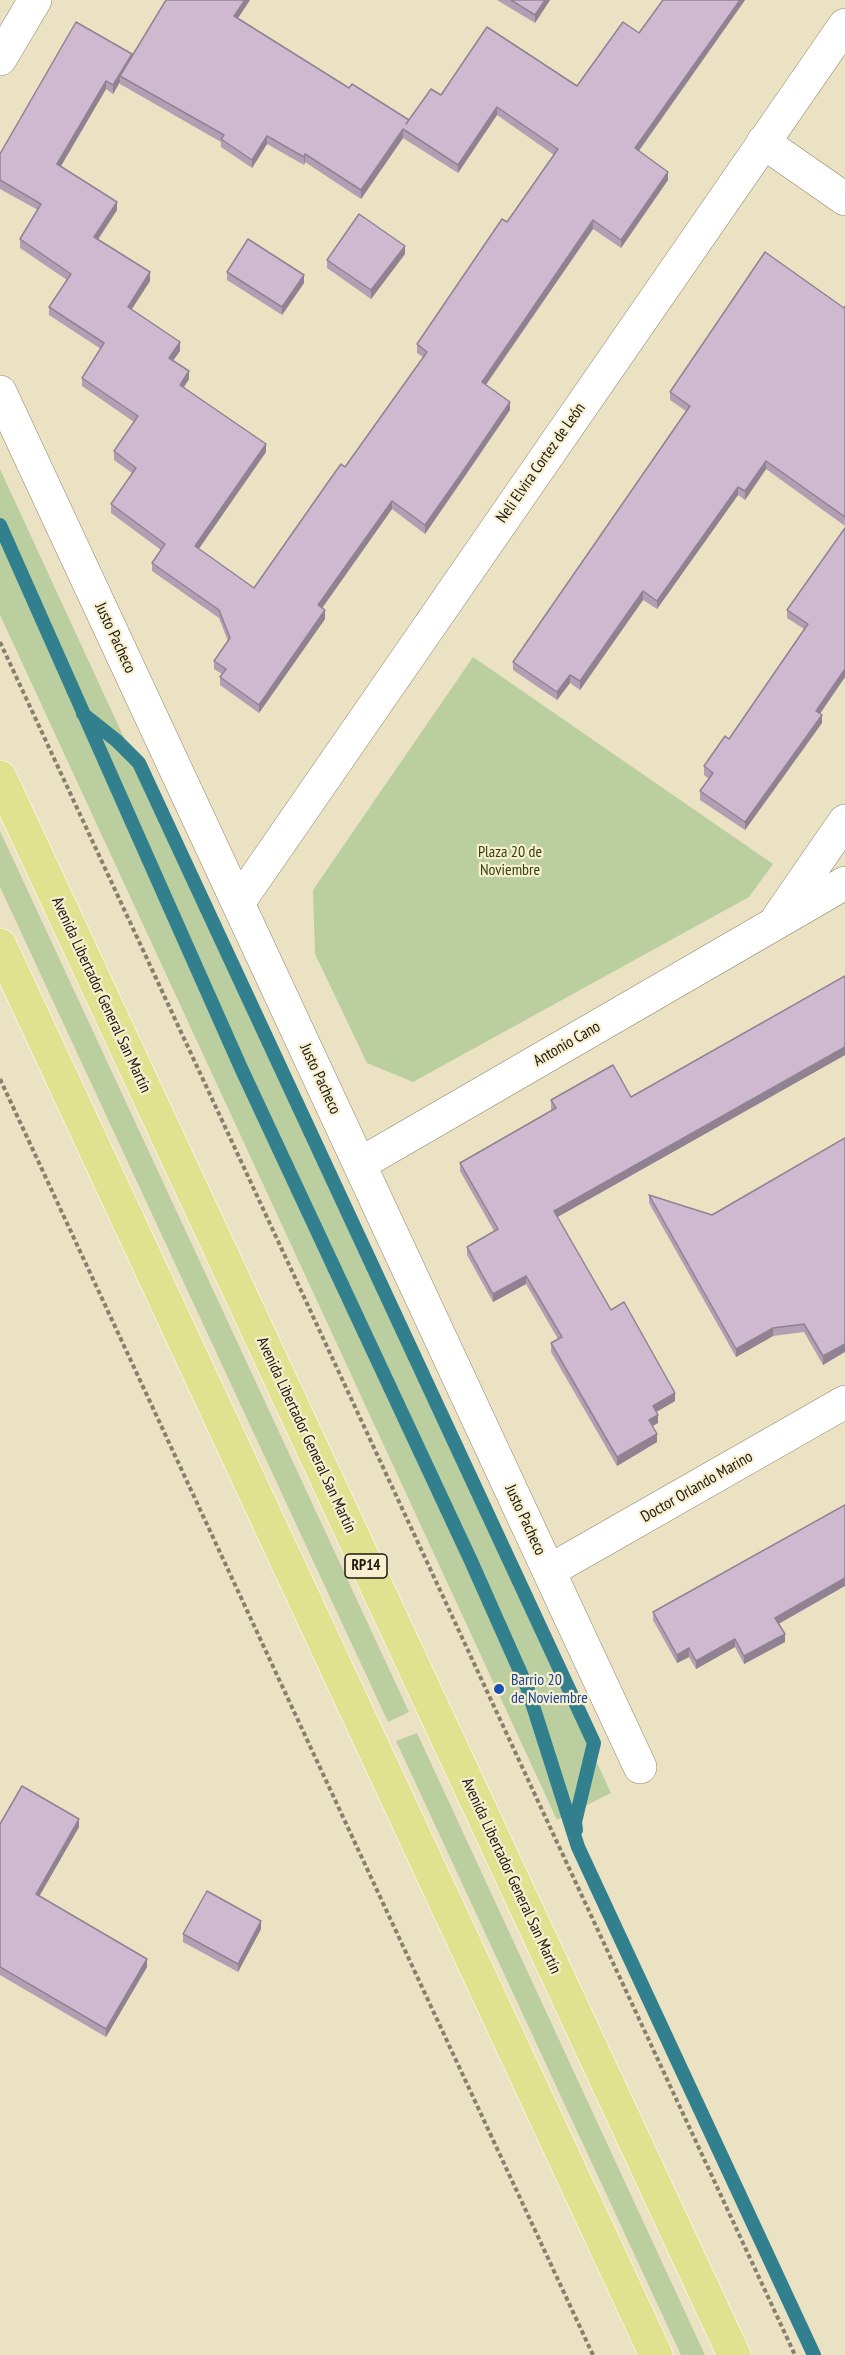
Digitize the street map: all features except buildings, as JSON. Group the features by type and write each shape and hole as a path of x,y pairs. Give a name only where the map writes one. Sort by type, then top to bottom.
{"main road":[{"name":"Avenida Libertador General San Martín","path":"0,777 734,2355"},
{"path":"0,945 656,2355"}],"street":[{"path":"0,59 35,0"},
{"name":"Neli Elvira Cortez de León","path":"238,903 845,25"},
{"path":"763,142 845,199"},
{"name":"Justo Pacheco","path":"0,392 640,1767"},
{"name":"Antonio Cano","path":"773,925 845,821"},
{"name":"Antonio Cano","path":"360,1164 845,883"},
{"name":"Doctor Orlando Marino","path":"549,1571 845,1402"}],"path":[{"path":"0,642 795,2355"},
{"path":"0,1079 592,2355"}],"green space":[{"path":"0,469 611,1793 557,1820 0,615"},
{"name":"Plaza 20 de Noviembre","path":"473,657 773,864 749,897 413,1082 367,1063 315,954 313,890"},
{"path":"0,831 409,1712 388,1722 0,887"},
{"path":"417,1733 705,2355 681,2355 396,1741"}],"waterway":[{"path":"0,525 241,1068 471,1561 527,1687 578,1847 814,2355"},
{"path":"83,714 117,741 139,763 594,1743 575,1822 576,1830"}],"place":[{"name":"Barrio 20 de Noviembre","path":"499,1689"}]}
